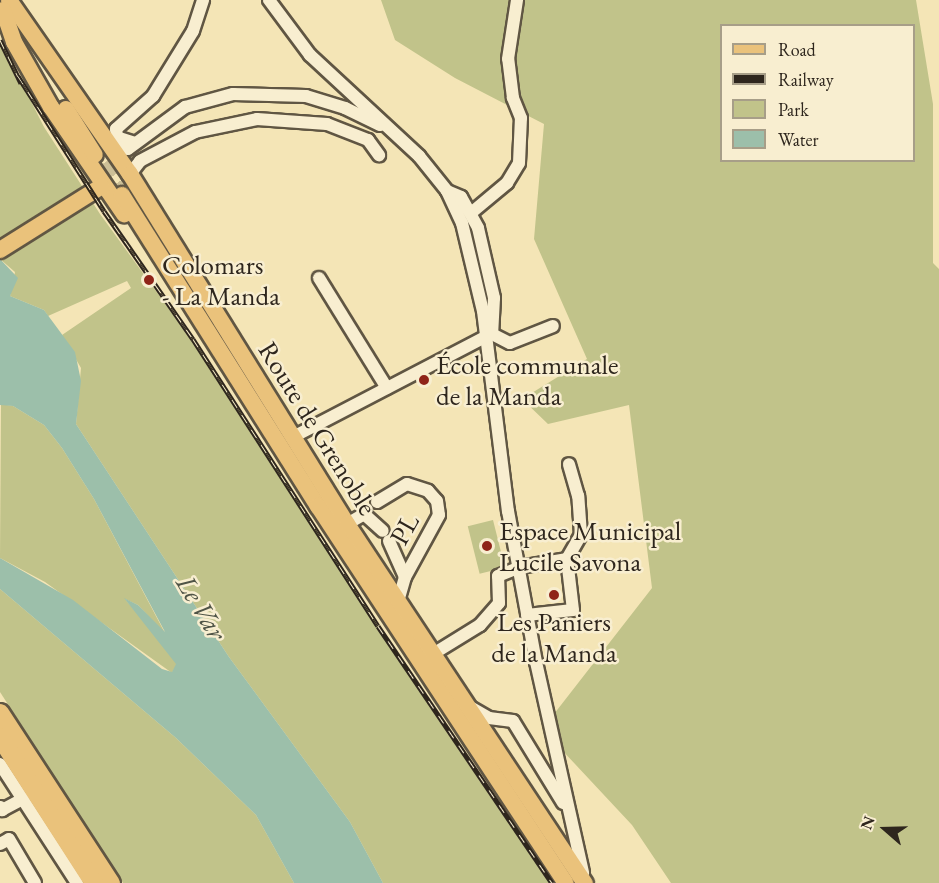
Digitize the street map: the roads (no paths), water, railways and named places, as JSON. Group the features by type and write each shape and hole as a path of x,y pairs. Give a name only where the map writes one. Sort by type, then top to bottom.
{"highway":[{"path":"0,713 111,883"},
{"path":"0,737 93,883"}],"main road":[{"path":"4,5 73,91 110,146 111,174"},
{"path":"4,5 14,42 73,142 111,174"},
{"path":"73,91 77,106 111,174 201,333 225,360"},
{"path":"0,250 76,201 111,174"},
{"name":"Route de Grenoble","path":"111,174 248,368 347,524 466,704 538,827"},
{"name":"Route de Grenoble","path":"122,195 225,360 538,827"},
{"path":"538,827 566,883"},
{"path":"538,827 585,883"}],"street":[{"path":"135,143 117,137 116,129 153,96 193,31 203,0"},
{"path":"269,0 299,44 405,142 447,191 469,243 489,335 508,511 536,663 585,883"},
{"path":"471,213 507,183 519,164 520,118 513,98 508,59 517,0"},
{"path":"345,108 350,92"},
{"path":"110,146 122,150 135,143 171,114 218,96 285,93 345,108 405,142"},
{"path":"111,174 140,162 195,132 257,119 327,124 368,140 379,155"},
{"path":"111,174 135,143"},
{"path":"447,191 460,197 471,213 494,298 489,335"},
{"path":"319,278 387,388"},
{"path":"292,437 489,335 510,343 553,326"},
{"path":"528,615 573,610 567,559 581,535 578,496 569,464"},
{"name":"PL","path":"347,524 407,484 428,490 437,501 439,515 405,577 398,601"},
{"path":"369,508 386,536 405,577"},
{"path":"433,654 480,625 500,603 498,576 520,567 567,559"},
{"path":"466,704 489,718 513,721 569,814"},
{"path":"0,764 77,883"},
{"path":"0,807 2,810 23,799"},
{"path":"0,844 9,839 35,883"}],"water":[{"path":"0,259 18,278 10,296 44,310 75,352 81,381 76,424 229,657 350,822 383,883 294,883 256,815 176,738 0,589 0,558 73,600 162,669 172,672 176,664 124,598 138,605 165,632 94,499 62,448 44,425 13,406 0,405"}],"tunnel":[{"path":"101,165 122,195"}],"railway":[{"path":"0,40 21,83"},
{"path":"18,76 104,211 193,339 378,626 552,883"}],"place":[{"name":"Colomars - La Manda","path":"149,280"},
{"name":"École communale de la Manda","path":"424,380"},
{"name":"Espace Municipal Lucile Savona","path":"487,546"},
{"name":"Les Paniers de la Manda","path":"554,595"}],"water label":[{"name":"Le Var","path":"202,607"}]}
